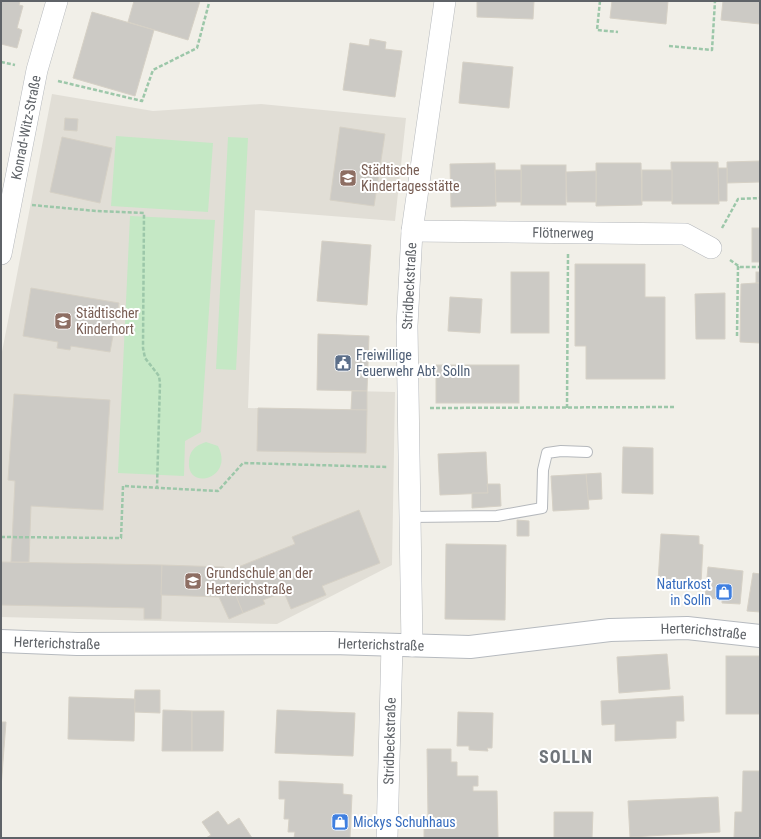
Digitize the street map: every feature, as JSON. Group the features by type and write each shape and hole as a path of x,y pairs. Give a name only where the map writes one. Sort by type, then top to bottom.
{"main road":[{"name":"Herterichstraße","path":"1,641 69,644 332,643 470,647 610,630 649,628 687,628 760,636"}],"street":[{"name":"Konrad-Witz-Straße","path":"1,254 36,75 57,1"},
{"name":"Stridbeckstraße","path":"387,838 410,517 407,326 412,231 445,1"},
{"name":"Flötnerweg","path":"412,231 568,234 685,234 711,248"}],"lane":[{"path":"410,517 497,516 542,508 543,470 547,453 561,451 587,452"}],"path":[{"path":"600,1 597,30 618,32"},
{"path":"669,46 712,50 715,1"},
{"path":"36,75 142,101 153,70 197,48 209,3"},
{"path":"760,198 738,198 711,248 740,267 760,267"},
{"path":"11,202 96,211 144,213 143,348 145,358 159,376 160,383 157,487"},
{"path":"567,408 568,234"},
{"path":"737,336 738,266"},
{"path":"408,407 676,407"},
{"path":"1,537 121,538 123,486 218,492 243,463 409,467"}],"shaded area":[{"path":"52,94 153,111 261,104 406,118 395,221 255,210 248,408 351,410 352,391 395,392 392,565 277,624 1,617 1,357"}],"green space":[{"path":"116,136 213,143 208,212 111,206"},
{"path":"228,137 248,138 236,370 216,369"},
{"path":"130,216 215,220 201,432 185,441 184,476 118,473"},
{"path":"206,442 218,446 222,457 220,467 216,473 209,478 201,479 190,471 189,461 194,449"}],"building":[{"path":"1,1 20,1 19,5 23,6 17,28 22,30 17,48 1,44"},
{"path":"134,1 200,1 188,40 128,22"},
{"path":"477,1 534,1 533,19 477,17"},
{"path":"612,1 668,1 666,24 610,18"},
{"path":"723,1 760,1 760,24 721,20"},
{"path":"92,12 154,30 135,96 73,78"},
{"path":"370,39 386,42 385,49 402,51 395,97 343,90 350,43 369,46"},
{"path":"463,62 513,67 509,108 459,103"},
{"path":"65,118 78,119 77,131 64,130"},
{"path":"340,127 385,134 374,206 330,200"},
{"path":"62,137 112,148 100,203 50,192"},
{"path":"760,161 760,182 727,183 727,162"},
{"path":"671,162 718,162 719,204 672,204"},
{"path":"495,163 496,206 451,207 450,164"},
{"path":"596,163 641,163 642,205 596,206"},
{"path":"521,165 566,165 566,205 521,205"},
{"path":"718,168 727,168 727,201 719,201"},
{"path":"495,170 521,170 521,202 496,202"},
{"path":"642,170 672,170 672,201 642,201"},
{"path":"596,171 596,202 567,202 566,172"},
{"path":"752,228 760,228 760,262 752,262"},
{"path":"322,241 371,245 367,305 317,301"},
{"path":"575,264 645,264 645,297 665,297 665,379 586,379 586,346 575,346"},
{"path":"511,272 549,272 549,333 511,333"},
{"path":"756,272 760,272 760,283 756,283"},
{"path":"760,283 760,343 740,342 741,284"},
{"path":"31,288 119,303 110,352 71,346 70,350 57,348 58,342 23,336"},
{"path":"725,293 725,339 696,339 695,294"},
{"path":"450,297 482,299 480,333 448,331"},
{"name":"Freiwillige Feuerwehr Abt. Solln","path":"318,334 369,336 367,391 317,390"},
{"path":"436,365 519,365 519,403 436,403"},
{"path":"352,391 367,391 367,410 351,410"},
{"path":"14,394 110,400 103,510 31,506 29,562 11,562 15,481 8,480"},
{"path":"258,408 367,410 366,453 257,451"},
{"path":"623,447 653,448 653,494 622,493"},
{"path":"486,452 488,493 440,495 438,454"},
{"path":"601,473 602,499 588,500 586,474"},
{"path":"586,474 589,509 553,511 551,476"},
{"path":"487,484 500,484 501,506 472,508 472,493 488,493"},
{"path":"359,510 380,563 322,586 326,595 291,609 284,592 263,600 265,604 243,613 226,572 295,544 292,537"},
{"path":"517,520 529,521 529,536 517,536"},
{"path":"661,534 699,536 699,544 703,545 701,584 658,582"},
{"path":"446,544 506,545 505,620 445,619"},
{"path":"1,562 162,565 161,619 144,619 144,608 1,605"},
{"path":"162,565 224,567 243,613 229,619 219,597 161,595"},
{"path":"708,567 743,571 740,604 722,603 722,599 705,598"},
{"path":"753,573 760,574 760,612 747,611"},
{"path":"667,654 670,689 619,693 617,657"},
{"path":"726,656 760,656 760,714 726,714"},
{"path":"135,690 160,690 160,713 134,712"},
{"path":"683,696 684,721 676,721 676,738 615,741 615,724 602,725 601,701"},
{"path":"69,697 135,699 134,741 68,739"},
{"path":"163,710 192,711 192,751 162,751"},
{"path":"277,710 355,713 353,756 275,753"},
{"path":"192,711 224,711 223,751 192,751"},
{"path":"458,712 493,713 492,748 487,748 488,751 469,750 469,746 457,746"},
{"path":"1,722 6,722 1,788"},
{"path":"427,749 451,749 451,762 457,762 457,776 478,776 478,786 473,786 473,791 497,791 498,838 424,838 424,817 428,817"},
{"path":"743,771 760,771 760,838 734,838 735,812 742,812"},
{"path":"279,781 343,784 343,794 352,795 350,838 294,838 295,832 288,832 289,819 284,819 285,799 279,799"},
{"path":"718,797 720,832 630,837 628,801"},
{"path":"218,811 228,825 239,818 252,838 206,838 211,835 202,822"},
{"path":"554,812 593,812 592,838 554,837"}],"place":[{"name":"Städtische Kindertagesstätte","path":"348,178"},
{"name":"Städtischer Kinderhort","path":"63,321"},
{"name":"Freiwillige Feuerwehr Abt. Solln","path":"343,363"},
{"name":"Grundschule an der Herterichstraße","path":"193,581"},
{"name":"Naturkost in Solln","path":"724,592"},
{"name":"Mickys Schuhhaus","path":"340,822"}],"district":[{"name":"SOLLN","path":"566,757"}]}
